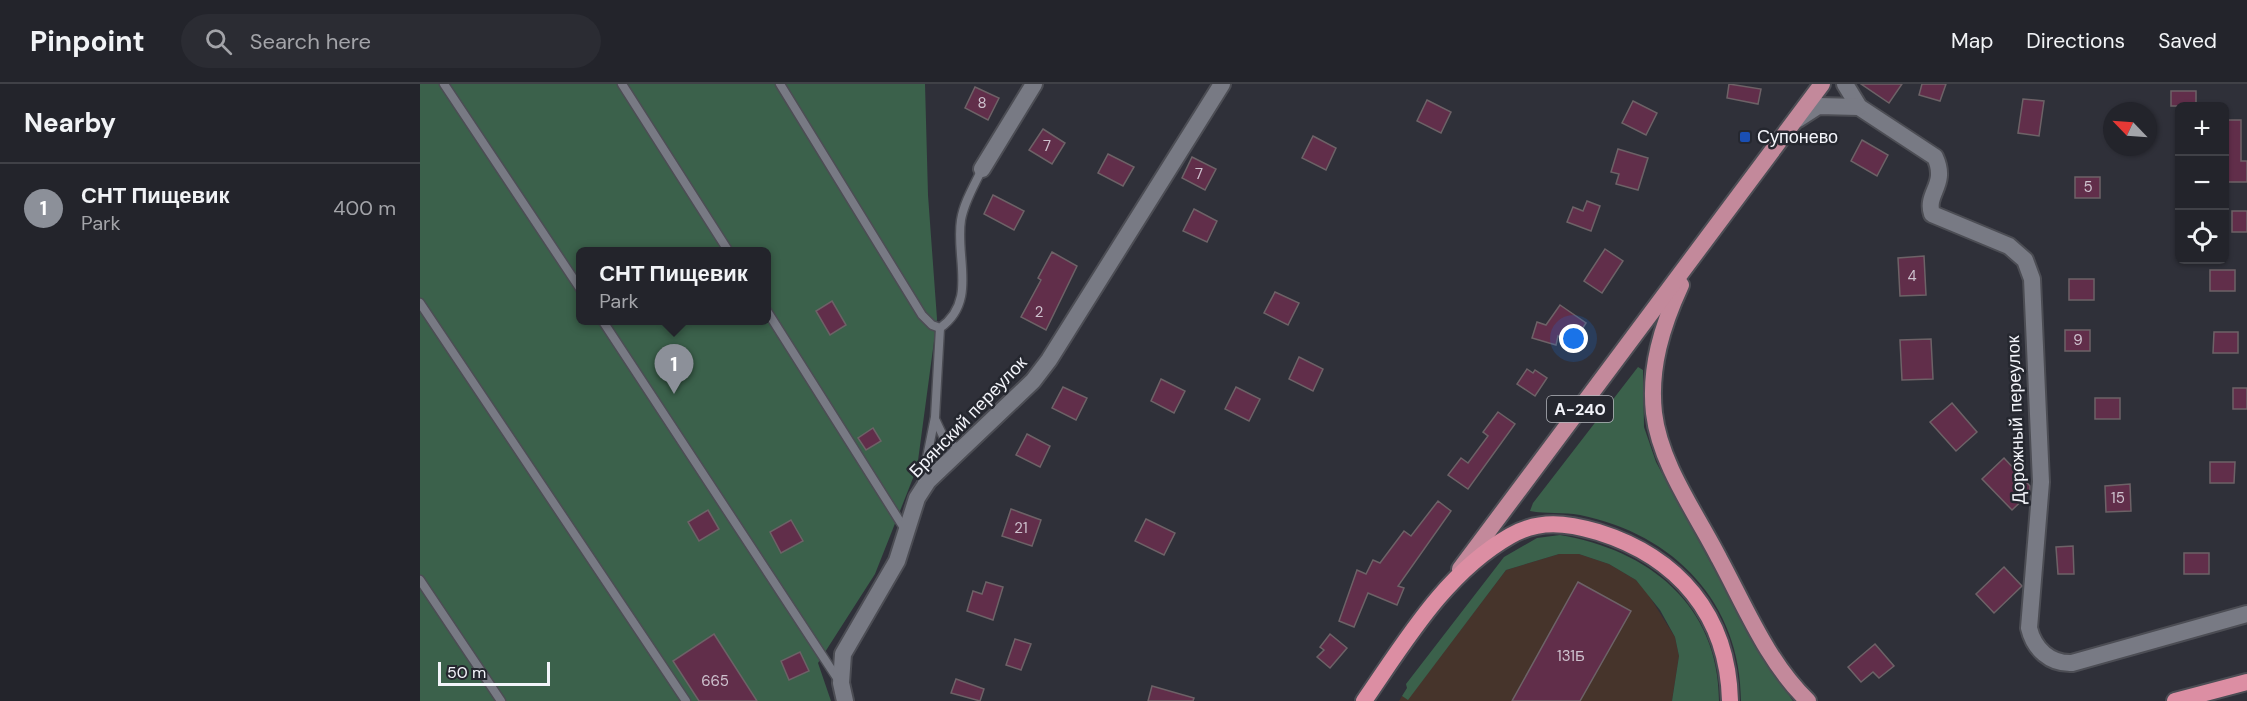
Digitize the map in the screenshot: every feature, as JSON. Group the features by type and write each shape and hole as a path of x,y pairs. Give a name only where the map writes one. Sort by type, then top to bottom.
{"highway":[{"path":"1444,591 1496,545 1526,528 1544,524 1568,525 1628,543 1645,551 1672,570 1686,583 1706,611 1727,666 1730,701"},
{"name":"А-240","path":"1364,701 1444,591"},
{"name":"А-240","path":"1353,701 1410,636"},
{"path":"2175,701 2247,682"}],"main road":[{"name":"А-240","path":"1444,591 1796,121 1818,86"},
{"path":"1716,227 1683,280 1660,336 1653,388 1654,414 1667,458 1744,604 1781,668 1808,701"}],"street":[{"path":"982,169 1034,84"},
{"name":"Брянский переулок","path":"845,701 841,683 843,654 897,561 918,498 928,481 1033,381 1049,360 1222,84"},
{"path":"1845,84 1859,107"},
{"path":"1796,121 1818,106 1859,107"},
{"name":"Дорожный переулок","path":"1859,107 1935,157 1940,168 1940,179 1930,207 1932,214 2009,246 2025,260 2032,279 2042,482 2029,628 2036,645 2050,659 2061,664 2072,663 2247,614"}],"lane":[{"path":"444,84 576,282"},
{"path":"622,84 726,247"},
{"path":"780,84 922,315 932,325 940,328"},
{"path":"918,498 935,417 940,328 951,318 963,288 959,239 961,220 965,203 982,169"},
{"path":"420,303 686,701"},
{"path":"771,317 906,531"},
{"path":"605,325 841,683"},
{"path":"935,417 943,436 960,452"},
{"path":"420,580 501,701"}],"shaded area":[{"path":"1559,554 1579,554 1609,564 1636,580 1648,594 1675,637 1679,656 1672,701 1399,701 1402,696 1408,699 1506,570"}],"green space":[{"path":"420,84 925,84 928,195 937,319 917,468 875,574 818,663 831,701 420,701"},
{"path":"1638,367 1643,370 1644,427 1656,462 1754,643 1793,701 1741,701 1738,666 1729,633 1715,604 1696,578 1672,556 1645,538 1614,524 1580,515 1530,511 1533,503"},
{"path":"1560,535 1622,554 1649,569 1673,588 1692,610 1707,637 1716,667 1719,701 1672,701 1679,656 1675,637 1660,610 1636,580 1609,564 1579,554 1559,554 1506,570 1408,700 1402,696 1407,688 1406,684 1504,557 1537,538"}],"building":[{"path":"1729,84 1761,89 1758,104 1727,98"},
{"path":"1861,84 1902,84 1889,103"},
{"path":"1922,84 1946,84 1940,101 1919,95"},
{"path":"975,87 999,98 988,120 965,108"},
{"path":"2171,91 2196,91 2196,102 2175,102 2175,106 2171,106"},
{"path":"2023,99 2044,101 2039,136 2018,133"},
{"path":"1427,100 1451,112 1441,133 1417,121"},
{"path":"1633,101 1657,113 1646,135 1622,123"},
{"path":"2229,120 2241,120 2241,161 2247,161 2247,182 2229,182"},
{"path":"1043,129 1065,143 1052,164 1029,150"},
{"path":"1313,136 1336,148 1326,170 1302,158"},
{"path":"1862,140 1888,155 1877,176 1851,161"},
{"path":"1618,149 1648,158 1638,190 1616,184 1619,174 1611,172"},
{"path":"1108,154 1134,167 1123,186 1098,173"},
{"path":"1192,157 1216,169 1205,190 1182,178"},
{"path":"2075,177 2100,177 2100,198 2075,198"},
{"path":"993,195 1024,211 1014,230 984,214"},
{"path":"1587,201 1600,206 1591,231 1567,222 1573,207 1583,211"},
{"path":"1194,209 1217,221 1207,242 1183,231"},
{"path":"2232,211 2247,211 2247,232 2232,232"},
{"path":"1605,249 1623,261 1602,293 1584,281"},
{"path":"1052,252 1077,266 1046,330 1021,317 1041,280 1038,278"},
{"path":"1924,256 1926,295 1900,296 1898,258"},
{"path":"2210,270 2235,270 2235,291 2210,291"},
{"path":"2069,279 2094,279 2094,300 2069,300"},
{"path":"1275,292 1299,303 1288,325 1264,313"},
{"path":"832,301 846,325 830,335 816,311"},
{"path":"1560,305 1586,323 1572,345 1558,336 1556,345 1532,338 1537,322 1546,325"},
{"path":"2065,330 2090,330 2090,351 2065,351"},
{"path":"2214,332 2238,332 2238,353 2213,353"},
{"path":"1931,339 1933,379 1902,380 1900,340"},
{"path":"1299,357 1323,369 1313,391 1289,379"},
{"path":"1527,369 1533,373 1535,370 1547,378 1535,396 1517,384"},
{"path":"1161,379 1185,391 1174,413 1151,401"},
{"path":"1063,387 1087,398 1076,420 1052,408"},
{"path":"1236,387 1260,399 1249,421 1225,409"},
{"path":"2233,388 2247,388 2247,409 2233,409"},
{"path":"2095,398 2120,398 2120,419 2095,419"},
{"path":"1952,403 1977,432 1956,451 1930,422"},
{"path":"1498,412 1515,424 1468,489 1448,475 1461,458 1468,463 1488,436 1483,432"},
{"path":"873,428 881,441 866,450 858,438"},
{"path":"1027,434 1050,446 1040,467 1016,455"},
{"path":"2004,458 2030,486 2030,493 2012,510 1982,479"},
{"path":"2210,462 2235,462 2234,483 2210,483"},
{"path":"2130,484 2131,511 2106,512 2105,486"},
{"path":"1438,501 1451,511 1398,586 1404,588 1397,605 1368,593 1354,627 1339,621 1357,570 1366,574 1373,560 1380,563 1404,531 1411,536"},
{"path":"1011,509 1041,520 1032,546 1002,536"},
{"path":"708,510 719,529 699,541 688,522"},
{"path":"1146,519 1175,533 1164,555 1135,541"},
{"path":"791,520 803,541 781,553 770,532"},
{"path":"2073,546 2074,574 2058,574 2056,547"},
{"path":"2184,553 2209,553 2209,574 2184,574"},
{"path":"2004,567 2022,586 1994,613 1976,594"},
{"path":"986,582 1003,587 993,620 967,611 973,591 982,594"},
{"path":"1578,582 1631,611 1580,701 1512,701"},
{"path":"714,634 757,701 699,701 673,661"},
{"path":"1330,634 1347,648 1330,668 1317,657 1324,650 1320,647"},
{"path":"1015,639 1031,644 1021,670 1006,665"},
{"path":"1875,644 1894,666 1879,678 1873,672 1861,682 1848,667"},
{"path":"800,652 809,671 789,680 781,661"},
{"path":"956,679 984,689 980,701 951,693"},
{"path":"1152,686 1194,698 1193,701 1148,701"}],"place":[{"name":"Супонево","path":"1745,137"},
{"name":"СНТ Пищевик","path":"674,394"}]}
